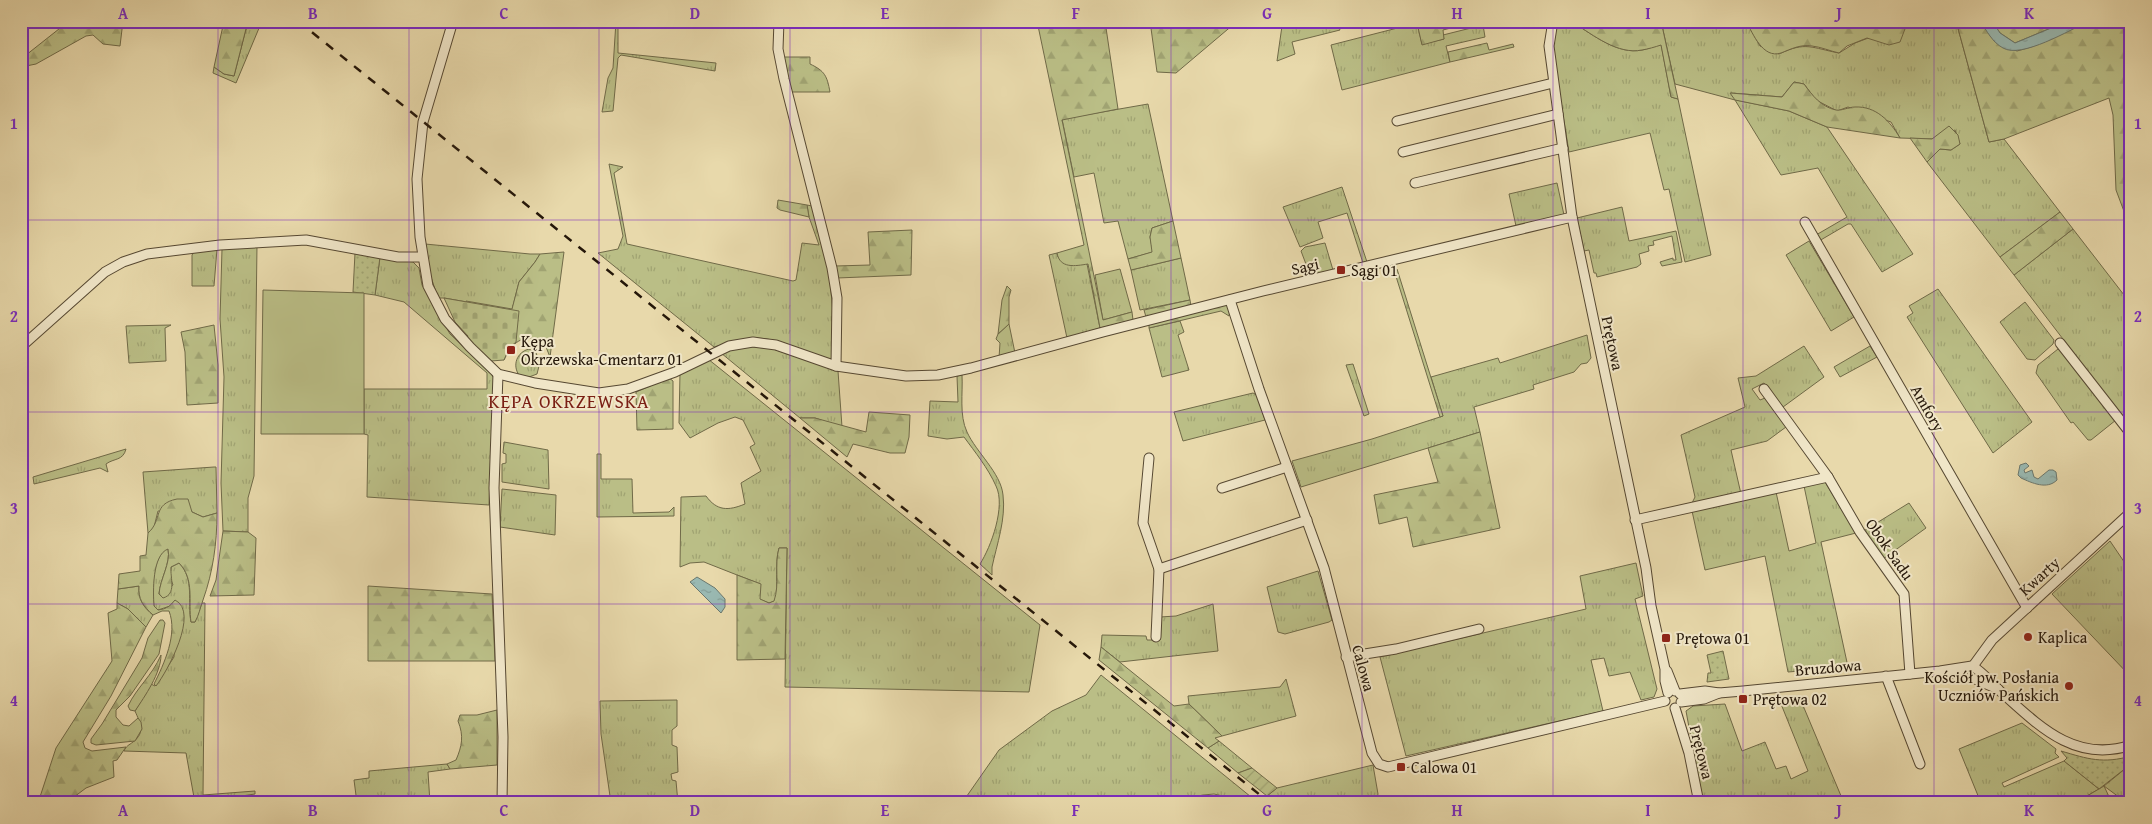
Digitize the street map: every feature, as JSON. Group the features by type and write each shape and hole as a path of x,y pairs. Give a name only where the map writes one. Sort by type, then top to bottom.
{"street":[{"path":"452,21 423,122 417,179 422,257 428,286 444,319 498,374 494,488 502,727 502,803"},
{"path":"779,21 778,49 784,79 832,268 837,307 836,366"},
{"name":"Prętowa","path":"1553,21 1549,46 1572,217 1665,669 1665,681 1674,698 1689,753 1699,803"},
{"path":"1396,121 1554,83"},
{"path":"1403,152 1558,114"},
{"path":"1415,183 1563,148"},
{"name":"Sągi","path":"498,374 535,383 599,393 628,389 675,372 729,346 753,342 776,345 836,366 906,376 938,375 1230,300 1572,217"},
{"name":"Amfory","path":"1805,222 2027,608"},
{"path":"21,347 105,272 123,262 147,254 220,245 306,240 398,257 422,257"},
{"name":"Calowa","path":"1230,300 1324,568 1372,753 1378,764 1385,767 1674,698"},
{"path":"2060,343 2131,434"},
{"name":"Obok Sadu","path":"1764,389 1828,477 1860,532 1904,594 1910,674"},
{"path":"1149,458 1143,523 1159,569 1156,638"},
{"path":"1222,488 1287,467"},
{"path":"1635,520 1828,477"},
{"name":"Kwarty","path":"1971,672 1992,640 2131,512"},
{"path":"1159,569 1307,520"},
{"path":"1346,657 1396,649 1479,629"},
{"name":"Bruzdowa","path":"1674,698 1705,691 1719,692 1910,674 1940,671 1952,667 1971,672"},
{"path":"1971,672 1998,689 2049,732 2073,745 2114,750 2131,744"},
{"path":"1886,676 1920,764"}],"green space":[{"path":"69,21 123,21 120,46 103,44 93,35 86,36 36,64 21,67 21,59"},
{"path":"224,21 248,21 234,76 224,74 214,67"},
{"path":"248,21 262,21 236,83 213,73 214,67 224,74 234,76"},
{"path":"616,21 618,21 618,53 716,63 715,71 621,55 618,58 613,111 602,112 608,78 613,68"},
{"path":"1037,21 1105,21 1118,109 1062,120 1103,320 1132,312 1133,320 1100,328 1088,264 1073,266 1065,264 1061,262 1057,253 1084,245"},
{"path":"1150,21 1250,21 1247,25 1234,24 1176,73 1157,72"},
{"path":"1302,21 1337,21 1340,30 1292,42 1295,54 1277,61 1282,26 1290,26"},
{"path":"1423,21 1478,21 1443,30 1444,39 1422,45 1417,23"},
{"path":"1556,21 1661,21 1678,99 1671,97 1661,45 1642,50 1624,50 1606,43 1574,23 1554,29"},
{"path":"1661,21 1746,21 1760,46 1779,54 1803,47 1839,53 1855,43 1906,24 1908,21 1956,21 1989,142 2004,139 2060,212 2000,257 1927,162 1940,149 1951,150 1960,144 1955,130 1932,139 1900,138 1891,122 1848,107 1837,111 1816,100 1804,84 1794,82 1782,97 1731,93 1736,100 1789,111 1827,127 1913,254 1882,272 1851,224 1819,241 1816,235 1847,217 1818,168 1781,175 1735,100 1675,84"},
{"path":"1746,21 1908,21 1900,42 1889,45 1867,38 1847,46 1839,53 1819,47 1800,46 1775,54 1764,49 1759,44"},
{"path":"1956,21 1980,21 1995,42 2017,51 2031,47 2089,21 2131,21 2131,53 2124,61 2125,87 2131,95 2131,230 2116,190 2113,115 2109,98 2004,139 1989,142"},
{"path":"1992,21 2068,21 2015,43 2000,33"},
{"path":"1417,23 1422,44 1444,39 1443,35 1483,25 1485,37 1446,46 1450,62 1342,90 1331,45"},
{"path":"1574,23 1606,43 1624,50 1642,50 1661,44 1671,97 1678,99 1711,255 1685,262 1669,189 1664,190 1650,133 1569,152 1552,48 1554,29"},
{"path":"1487,43 1489,50 1513,44 1514,47 1450,62 1448,52"},
{"path":"781,57 810,57 810,64 819,69 824,75 830,92 790,92"},
{"path":"1794,82 1804,84 1817,100 1831,108 1838,110 1863,107 1876,112 1887,120 1900,138 1827,127 1789,111 1735,100 1730,93 1782,97"},
{"path":"1148,104 1173,221 1152,228 1150,237 1153,252 1128,259 1118,221 1104,223 1094,173 1074,177 1062,119"},
{"path":"1949,126 1958,135 1960,144 1951,150 1940,149 1927,162 1910,138 1932,139"},
{"path":"609,164 623,167 614,173 627,244 793,281 796,280 802,243 819,245 809,217 807,205 812,206 829,267 833,314 832,357 829,360 784,343 757,338 714,347 598,253 618,249 623,236"},
{"path":"1557,183 1564,215 1516,226 1509,194"},
{"path":"1342,187 1367,262 1363,263 1347,213 1318,222 1323,238 1300,247 1283,207"},
{"path":"778,200 807,205 809,217 780,210 777,208"},
{"path":"1622,207 1629,241 1676,231 1682,262 1662,266 1660,262 1673,258 1673,260 1676,260 1672,236 1653,241 1654,245 1648,246 1649,251 1639,254 1641,264 1637,267 1597,277 1596,273 1594,273 1589,250 1584,251 1577,218"},
{"path":"2060,212 2073,229 2014,275 2000,257"},
{"path":"1173,221 1181,258 1131,270 1128,259 1152,252 1150,237 1152,228"},
{"path":"2073,229 2131,304 2131,428 2014,275"},
{"path":"912,230 911,275 837,278 835,266 870,265 868,232"},
{"path":"1809,241 1854,317 1831,331 1786,255"},
{"path":"1325,243 1333,270 1313,275 1309,272 1301,251 1305,247"},
{"path":"425,244 540,254 519,282 512,310 438,298 428,268"},
{"path":"257,245 254,476 248,498 248,532 223,531 221,483 224,377 220,319 222,249"},
{"path":"217,249 214,286 192,286 192,255 194,252"},
{"path":"564,252 550,357 546,347 537,339 526,338 517,342 504,360 467,338 482,322 466,301 512,309 519,282 540,254"},
{"path":"355,253 380,257 375,295 353,292"},
{"path":"1057,253 1058,257 1087,264 1100,328 1067,338 1049,255"},
{"path":"380,257 413,262 419,268 422,285 450,334 494,378 489,505 367,497 368,435 364,434 364,389 487,389 487,373 404,302 375,295"},
{"path":"1181,258 1190,300 1140,310 1131,270"},
{"path":"1120,269 1132,312 1103,320 1095,275"},
{"path":"1397,269 1443,416 1440,417 1394,270"},
{"path":"1007,286 1011,290 1009,297 1009,324 998,334 1002,300"},
{"path":"1938,289 2032,422 1993,453 1907,317 1913,313 1909,306"},
{"path":"263,290 364,293 364,434 261,434"},
{"path":"444,298 519,311 516,342 509,348 504,360 491,361 467,338 468,336 455,322"},
{"path":"1190,300 1191,306 1146,317 1144,310"},
{"path":"2025,302 2054,340 2053,344 2035,360 2027,359 2000,322"},
{"path":"1227,305 1230,310 1229,316 1221,311 1149,328 1149,323"},
{"path":"1180,321 1184,332 1178,335 1189,370 1162,377 1149,328"},
{"path":"1009,324 1015,353 999,358 1000,343 996,339 998,334"},
{"path":"171,325 165,328 166,361 129,363 126,326"},
{"path":"214,325 218,365 218,403 187,405 185,352 181,332"},
{"path":"1587,335 1591,358 1587,363 1581,364 1574,372 1533,385 1534,389 1474,407 1480,432 1301,487 1292,461 1372,439 1443,416 1431,377 1498,358 1500,363"},
{"path":"746,346 773,349 838,371 842,427 815,418 800,418 721,353"},
{"path":"1804,346 1824,377 1783,407 1764,383 1752,389 1760,400 1765,398 1786,427 1767,441 1731,450 1741,494 1691,505 1695,497 1681,435 1745,407 1738,378 1756,376"},
{"path":"1870,346 1877,357 1840,377 1834,367"},
{"path":"529,349 536,353 540,362 537,374 529,377 519,375 516,363 521,353"},
{"path":"2058,349 2064,351 2116,420 2091,440 2088,440 2073,422 2071,423 2036,373 2038,365"},
{"path":"708,359 1040,625 1029,692 785,687 787,548 779,548 775,601 769,603 759,599 760,584 704,562 690,563 680,567 681,497 706,496 714,505 719,507 739,506 745,504 741,483 761,471 750,447 755,444 743,420 735,417 718,423 690,438 679,423 680,373"},
{"path":"1353,364 1369,414 1364,416 1346,365"},
{"path":"962,375 962,411 967,432 998,479 1003,495 1002,522 992,575 980,564 993,537 998,515 999,494 993,479 964,437 947,439 928,436 930,401 958,402 957,376"},
{"path":"669,378 673,381 673,429 637,430 636,392"},
{"path":"1253,393 1257,395 1265,420 1183,441 1174,412"},
{"path":"869,412 910,415 909,437 905,453 890,453 853,444 847,457 800,418 815,418 866,432"},
{"path":"1480,432 1500,528 1413,547 1407,517 1379,524 1374,495 1438,482 1428,448"},
{"path":"504,442 548,450 549,489 502,482 502,464 506,463 506,454 503,453"},
{"path":"126,449 123,456 106,464 108,472 100,468 34,484 33,477"},
{"path":"597,454 601,454 601,479 632,479 633,513 669,512 674,507 674,516 597,517"},
{"path":"216,467 217,513 203,517 192,512 158,511 154,527 148,533 143,472"},
{"path":"1825,482 1856,533 1821,542 1848,667 1788,672 1765,556 1705,570 1692,511 1776,492 1789,551 1816,543 1804,486"},
{"path":"502,489 556,495 555,535 500,527"},
{"path":"188,499 192,512 203,517 217,513 215,546 212,568 195,622 191,622 189,583 184,569 179,563 171,567 172,585 170,593 163,598 159,594 168,560 168,549 159,558 155,574 154,606 158,610 164,609 175,600 182,607 184,617 179,642 156,686 154,684 166,658 171,639 172,629 169,611 162,611 153,615 142,602 139,595 139,586 118,589 119,574 140,571 140,556 146,555 148,533 153,528 164,505 169,501"},
{"path":"1909,503 1926,528 1883,559 1862,532"},
{"path":"223,531 248,532 256,538 254,595 210,596 216,580"},
{"path":"2110,541 2131,572 2131,677 2052,594"},
{"path":"779,548 787,548 785,659 737,660 737,575 761,584 760,599 769,603 774,601 777,588"},
{"path":"165,549 168,549 169,554 159,594 173,585 170,577 171,567 179,563 184,569 189,583 191,622 195,622 202,603 205,603 203,795 255,791 255,794 195,803 186,753 124,751 140,735 141,727 135,711 151,684 155,686 174,657 175,600 170,606 158,610 154,606 153,599 155,568"},
{"path":"1636,563 1643,596 1635,599 1657,689 1654,697 1641,700 1630,672 1609,676 1604,658 1591,660 1603,711 1406,756 1380,657 1586,609 1580,576"},
{"path":"1318,571 1332,620 1285,634 1278,632 1267,587"},
{"path":"139,586 139,595 142,602 153,615 146,627 128,609 117,603 118,589"},
{"path":"368,586 492,594 495,661 368,661"},
{"path":"117,603 128,609 146,627 111,696 83,742 85,748 92,751 126,747 117,760 113,761 114,777 86,788 66,803 38,803 56,748 112,661 108,613 117,609"},
{"path":"1213,604 1218,651 1120,662 1101,647 1102,635 1146,636 1147,640 1160,640 1160,617 1176,616"},
{"path":"160,620 163,620 165,623 159,654 130,696 116,710 116,717 123,725 129,726 138,718 142,729 135,741 96,745 91,743 91,739 142,658 148,638"},
{"path":"1101,647 1174,706 1189,704 1222,736 1215,738 1219,741 1208,748 1099,660"},
{"path":"1723,651 1729,679 1707,682 1708,673 1711,673 1707,655"},
{"path":"161,655 152,684 135,711 130,710 128,706"},
{"path":"1101,675 1256,801 1255,803 1226,803 1227,797 1214,794 1164,803 962,803 999,750 1052,711 1086,695"},
{"path":"1286,679 1296,716 1222,736 1189,704 1188,696 1280,687"},
{"path":"1799,696 1844,803 1703,803 1686,711 1693,706 1725,704 1742,751 1765,742 1776,769 1786,766 1791,779 1808,771 1779,699"},
{"path":"677,700 677,726 672,730 672,745 677,747 678,772 671,774 672,780 676,781 678,803 611,803 601,734 600,701"},
{"path":"497,710 497,765 450,769 447,764 456,760 461,745 462,736 458,721 460,715 477,715"},
{"path":"2022,723 2056,749 2055,753 2059,757 2002,783 2004,787 2064,761 2099,789 2075,803 1981,803 1959,749"},
{"path":"1219,741 1252,768 1238,773 1208,748"},
{"path":"2061,751 2096,760 2112,760 2131,756 2131,764 2099,789 2064,761 2067,758"},
{"path":"447,764 450,769 428,772 430,803 357,803 354,780 369,778 369,771"},
{"path":"2131,764 2131,803 2127,803 2104,786"},
{"path":"1373,765 1378,794 1376,803 1276,803 1267,796 1277,788"},
{"path":"1252,768 1277,788 1267,796 1238,773"},
{"path":"2104,786 2112,803 2075,803"}],"water":[{"path":"1980,21 1992,21 2000,33 2015,43 2068,21 2089,21 2033,47 2011,50 2003,48 1996,43"},
{"path":"2026,463 2029,466 2024,470 2025,473 2032,470 2034,477 2038,479 2049,470 2053,470 2056,472 2057,480 2049,485 2044,485 2021,478 2018,475 2020,465"},
{"path":"697,577 715,588 725,599 725,607 721,613 690,582"}],"railway":[{"path":"298,21 1270,803"}],"place":[{"name":"Sągi 01","path":"1341,270"},
{"name":"Kępa Okrzewska-Cmentarz 01","path":"511,350"},
{"name":"Kaplica","path":"2028,637"},
{"name":"Prętowa 01","path":"1666,638"},
{"name":"Kościół pw. Posłania Uczniów Pańskich","path":"2069,686"},
{"name":"Prętowa 02","path":"1743,699"},
{"name":"Calowa 01","path":"1401,767"}],"district":[{"name":"KĘPA OKRZEWSKA","path":"569,401"}]}
